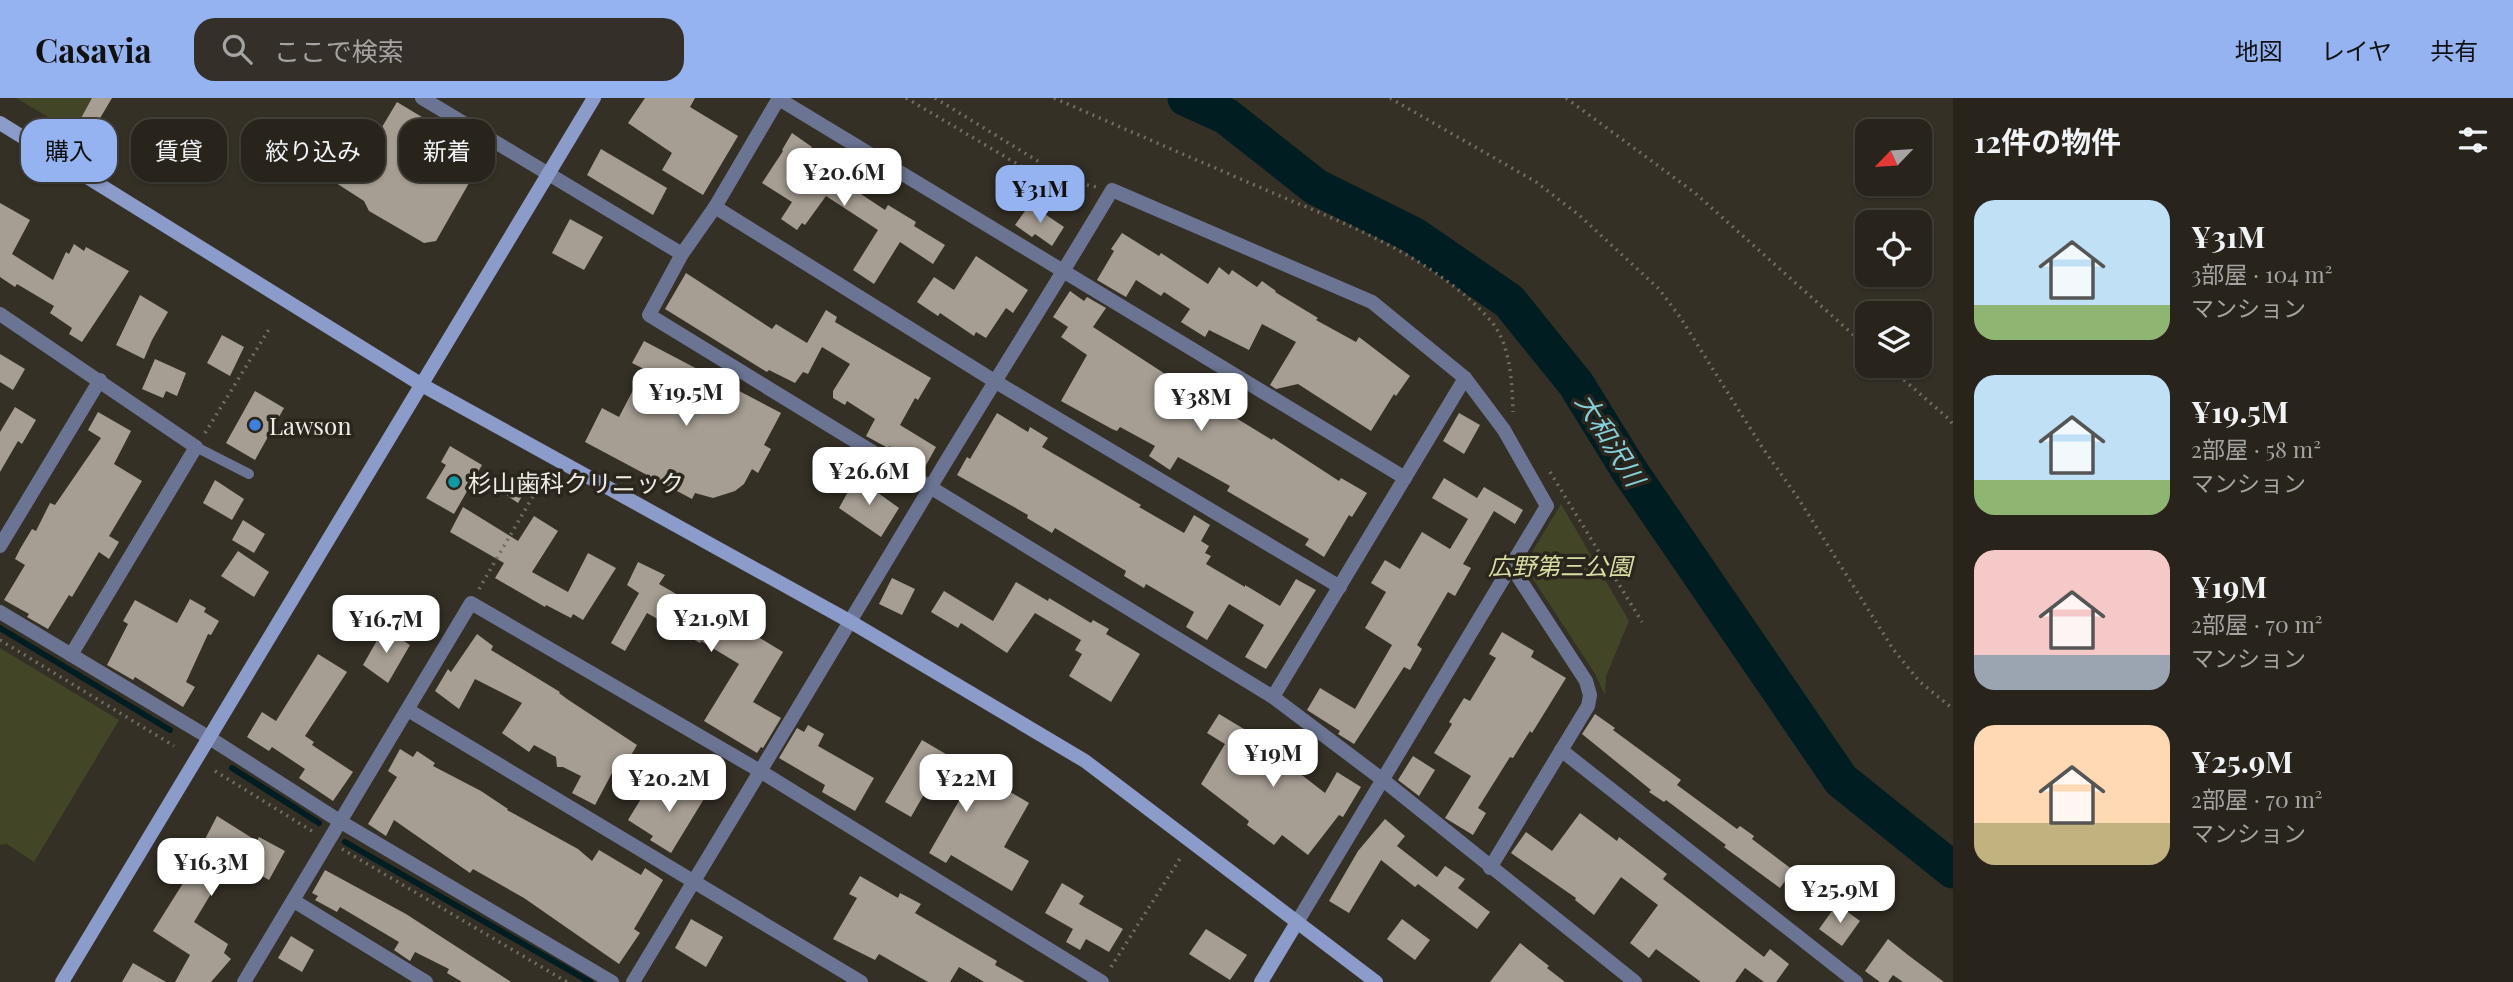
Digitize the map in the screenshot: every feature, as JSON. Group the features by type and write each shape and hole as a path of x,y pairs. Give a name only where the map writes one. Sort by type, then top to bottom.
{"street":[{"path":"422,98 682,254"},
{"path":"62,982 594,98"},
{"path":"1405,478 1063,273 779,98 715,207 682,254 649,315 1273,696 1383,780 1635,982"},
{"path":"0,123 422,385 851,622 1085,761 1296,924 1376,982"},
{"path":"633,982 1112,190 1372,302 1465,378 1504,430 1547,506 1261,982"},
{"path":"715,207 996,382 1340,587"},
{"path":"0,314 196,447 71,655"},
{"path":"1273,696 1465,378"},
{"path":"0,546 100,380"},
{"path":"1490,868 1588,706 1590,695 1586,681 1511,566"},
{"path":"244,982 471,603 760,771 1102,982"},
{"path":"0,612 208,737 341,822 612,982"},
{"path":"408,710 861,982"},
{"path":"1561,750 1856,982"},
{"path":"294,901 426,982"}],"lane":[{"path":"196,447 249,474"}],"path":[{"path":"906,98 1037,175 1112,190"},
{"path":"935,98 1041,163"},
{"path":"1390,98 1536,182 1579,215 1659,289 1798,498 1893,649 1919,681 1953,709"},
{"path":"1566,98 1695,193 1855,336"},
{"path":"196,447 271,326"},
{"path":"1902,378 1950,419 1953,425"},
{"path":"471,603 543,478"},
{"path":"0,640 174,746"},
{"path":"215,771 329,842 567,982"},
{"path":"1102,982 1181,857"}],"green space":[{"path":"16,98 112,98 100,119 52,119"},
{"name":"広野第三公園","path":"1561,504 1629,621 1606,676 1605,695 1594,672 1525,564"},
{"path":"0,648 119,720 34,862 7,844 0,845"}],"building":[{"path":"92,98 112,98 100,119 81,119"},
{"path":"645,98 695,98 690,107 738,136 703,195 662,170 672,153 628,123"},
{"path":"397,102 425,119 399,119 399,182 470,182 436,241 424,243 369,211 364,201 335,182 385,182 385,122"},
{"path":"792,133 812,147 808,154 839,175 837,178 885,210 888,205 916,222 914,226 945,245 933,264 900,242 874,284 853,270 878,230 826,196 805,225 802,223 797,230 781,219 792,202 762,183"},
{"path":"601,149 667,188 653,215 587,175"},
{"path":"0,203 30,220 12,254 53,280 66,252 69,254 74,244 84,251 86,247 129,271 82,342 69,334 72,328 50,313 54,306 0,277"},
{"path":"1030,204 1064,227 1052,246 1015,225"},
{"path":"570,219 603,237 584,270 552,253"},
{"path":"1122,233 1159,256 1161,253 1208,284 1219,267 1229,275 1232,270 1257,287 1262,281 1318,318 1316,320 1356,342 1359,337 1410,376 1396,396 1394,394 1371,431 1298,384 1276,389 1270,385 1296,342 1262,324 1249,350 1209,330 1205,337 1181,322 1190,309 1164,292 1161,296 1136,280 1126,297 1097,280 1114,251 1111,249"},
{"path":"976,256 1028,290 1013,313 1006,308 986,338 976,332 974,336 940,313 938,316 917,302 934,277 954,290"},
{"path":"686,273 772,329 776,324 807,343 826,310 837,317 835,322 931,378 918,400 915,398 900,425 936,447 925,467 866,436 875,419 847,401 845,405 833,398 833,391 850,364 822,347 808,374 803,372 795,383 769,370 767,372 665,309"},
{"path":"1070,291 1084,301 1087,297 1106,308 1093,327 1222,411 1272,440 1273,438 1339,481 1341,478 1367,493 1352,517 1349,515 1324,557 1305,545 1309,539 1227,491 1230,486 1178,457 1170,470 1149,456 1155,446 1120,427 1117,431 1112,429 1061,401 1087,355 1061,337 1068,327 1053,317"},
{"path":"140,295 168,312 144,359 116,345"},
{"path":"222,335 244,347 230,376 207,363"},
{"path":"644,341 781,413 764,445 771,449 758,473 752,469 744,484 735,491 713,498 695,493 692,499 585,442 602,408 619,417 644,369 632,363"},
{"path":"0,354 25,369 13,390 0,382"},
{"path":"155,359 186,373 177,396 166,391 163,398 142,389"},
{"name":"Lawson","path":"255,391 284,408 255,460 226,443"},
{"path":"15,407 36,420 22,444 18,441 0,472 0,432"},
{"path":"98,412 131,431 114,464 142,481 109,536 119,542 109,559 99,552 72,597 69,595 48,629 4,600 25,565 15,559 20,549 32,529 36,531 50,503 55,505 101,438 88,430"},
{"path":"997,413 1028,432 1030,427 1048,438 1042,447 1184,533 1194,515 1210,525 1201,541 1209,546 1205,553 1211,556 1206,564 1245,587 1280,606 1296,579 1316,590 1266,669 1245,657 1264,625 1229,604 1207,640 1186,627 1194,612 1146,584 1144,588 1124,576 1126,571 1055,528 1052,533 1027,518 1028,515 957,475 967,457 970,459"},
{"path":"1459,413 1480,425 1464,454 1443,441"},
{"name":"杉山歯科クリニック","path":"450,446 482,465 454,514 426,498 446,465 441,462"},
{"path":"508,476 527,488 518,503 499,490"},
{"path":"856,477 899,508 881,537 839,508"},
{"path":"1444,478 1477,498 1484,487 1523,510 1515,524 1494,511 1463,564 1471,568 1455,596 1448,592 1417,645 1422,649 1410,670 1404,667 1354,744 1338,734 1340,731 1307,710 1320,688 1355,709 1392,645 1365,628 1386,592 1371,583 1385,560 1400,569 1422,532 1450,549 1468,519 1432,498"},
{"path":"215,480 244,499 232,520 203,503"},
{"path":"463,507 518,541 534,516 558,531 532,572 568,592 588,553 616,568 583,620 573,614 571,618 546,605 545,607 495,578 504,563 450,532"},
{"path":"243,520 265,534 254,553 232,540"},
{"path":"238,551 269,572 254,597 221,576"},
{"path":"638,562 665,575 659,584 690,602 695,594 710,602 707,606 783,652 753,702 781,718 763,748 757,753 704,721 739,664 647,613 625,651 611,643 639,593 627,585"},
{"path":"892,578 915,589 902,615 879,604"},
{"path":"1016,582 1091,623 1093,620 1109,629 1106,634 1140,654 1111,702 1069,676 1082,654 1075,650 1081,640 1035,613 1007,653 961,623 958,628 931,612 944,591 993,621"},
{"path":"190,599 206,608 204,612 219,621 211,635 208,634 186,682 195,687 183,707 135,677 133,680 107,665 128,624 123,621 135,600 177,623"},
{"path":"384,628 410,645 388,683 363,665"},
{"path":"1502,632 1534,651 1531,657 1566,678 1532,733 1530,731 1513,758 1510,757 1478,808 1486,813 1473,835 1445,818 1471,776 1434,753 1464,698 1470,701 1496,658 1489,654"},
{"path":"477,634 493,646 491,650 560,692 637,745 626,764 619,760 595,805 572,793 581,776 563,767 557,767 556,757 534,745 529,752 502,733 522,703 475,679 459,709 435,691 448,669 451,672"},
{"path":"318,654 347,672 305,736 314,742 312,745 353,772 333,801 299,778 305,769 272,747 269,751 247,737 262,712 276,721"},
{"path":"1219,714 1259,738 1325,793 1337,772 1361,787 1343,817 1339,815 1308,855 1282,835 1274,845 1247,825 1249,821 1201,784 1225,744 1207,733"},
{"path":"1595,714 1681,780 1677,785 1737,829 1740,826 1754,836 1752,839 1793,870 1780,888 1666,800 1664,802 1649,792 1651,790 1582,734"},
{"path":"808,725 824,734 818,746 874,778 855,811 822,792 825,785 779,758 797,728 804,732"},
{"path":"922,740 1029,803 1004,847 1029,861 1012,891 951,855 946,863 929,853 960,799 931,782 911,817 885,802"},
{"path":"400,749 413,757 417,751 435,763 433,766 481,791 507,810 578,849 592,861 599,850 641,875 645,868 663,880 634,929 640,933 619,964 524,898 473,869 470,873 394,820 386,836 368,824 397,777 388,771"},
{"path":"1413,756 1435,770 1419,796 1398,780"},
{"path":"687,777 710,789 671,853 650,840 653,836 628,820 647,789 671,804"},
{"path":"1580,813 1617,841 1619,837 1667,874 1663,879 1764,957 1770,949 1789,964 1776,982 1764,982 1745,968 1735,982 1701,982 1656,949 1649,958 1630,943 1658,905 1621,877 1594,915 1575,900 1576,898 1511,853 1526,832 1552,851"},
{"path":"217,816 257,841 259,837 285,851 269,880 232,859 194,922 228,944 224,953 231,959 211,982 175,982 190,955 153,931 207,845 203,843"},
{"path":"1385,819 1405,836 1397,846 1437,877 1445,866 1465,879 1458,888 1490,912 1477,929 1418,884 1415,887 1381,860 1349,913 1329,901 1358,851"},
{"path":"325,870 406,914 511,982 462,982 447,973 449,969 415,952 410,961 394,950 399,942 340,907 337,912 315,900 318,896 312,893"},
{"path":"860,876 898,898 900,893 921,904 915,913 997,961 995,965 1025,982 984,982 959,967 950,982 928,982 879,954 875,960 833,939 857,898 849,894"},
{"path":"1062,883 1084,896 1079,904 1123,929 1109,952 1086,939 1080,950 1066,942 1073,929 1045,913"},
{"path":"1837,904 1860,921 1842,946 1819,929"},
{"path":"691,919 723,937 706,967 675,948"},
{"path":"1402,919 1430,940 1415,960 1387,939"},
{"path":"1206,929 1247,955 1230,980 1189,954"},
{"path":"291,936 314,950 302,972 278,958"},
{"path":"1888,939 1944,982 1903,982 1893,975 1888,982 1880,982 1865,971"},
{"path":"1520,943 1549,966 1547,968 1565,982 1490,982"},
{"path":"133,963 166,982 122,982"}],"waterway":[{"name":"大和沢川","path":"1186,98 1226,116 1316,187 1413,235 1509,301 1576,384 1629,470 1841,780 1953,870"},
{"path":"0,628 170,730"},
{"path":"232,768 319,823"},
{"path":"345,842 590,982"}],"place":[{"name":"Lawson","path":"255,425"},
{"name":"杉山歯科クリニック","path":"454,482"}]}
